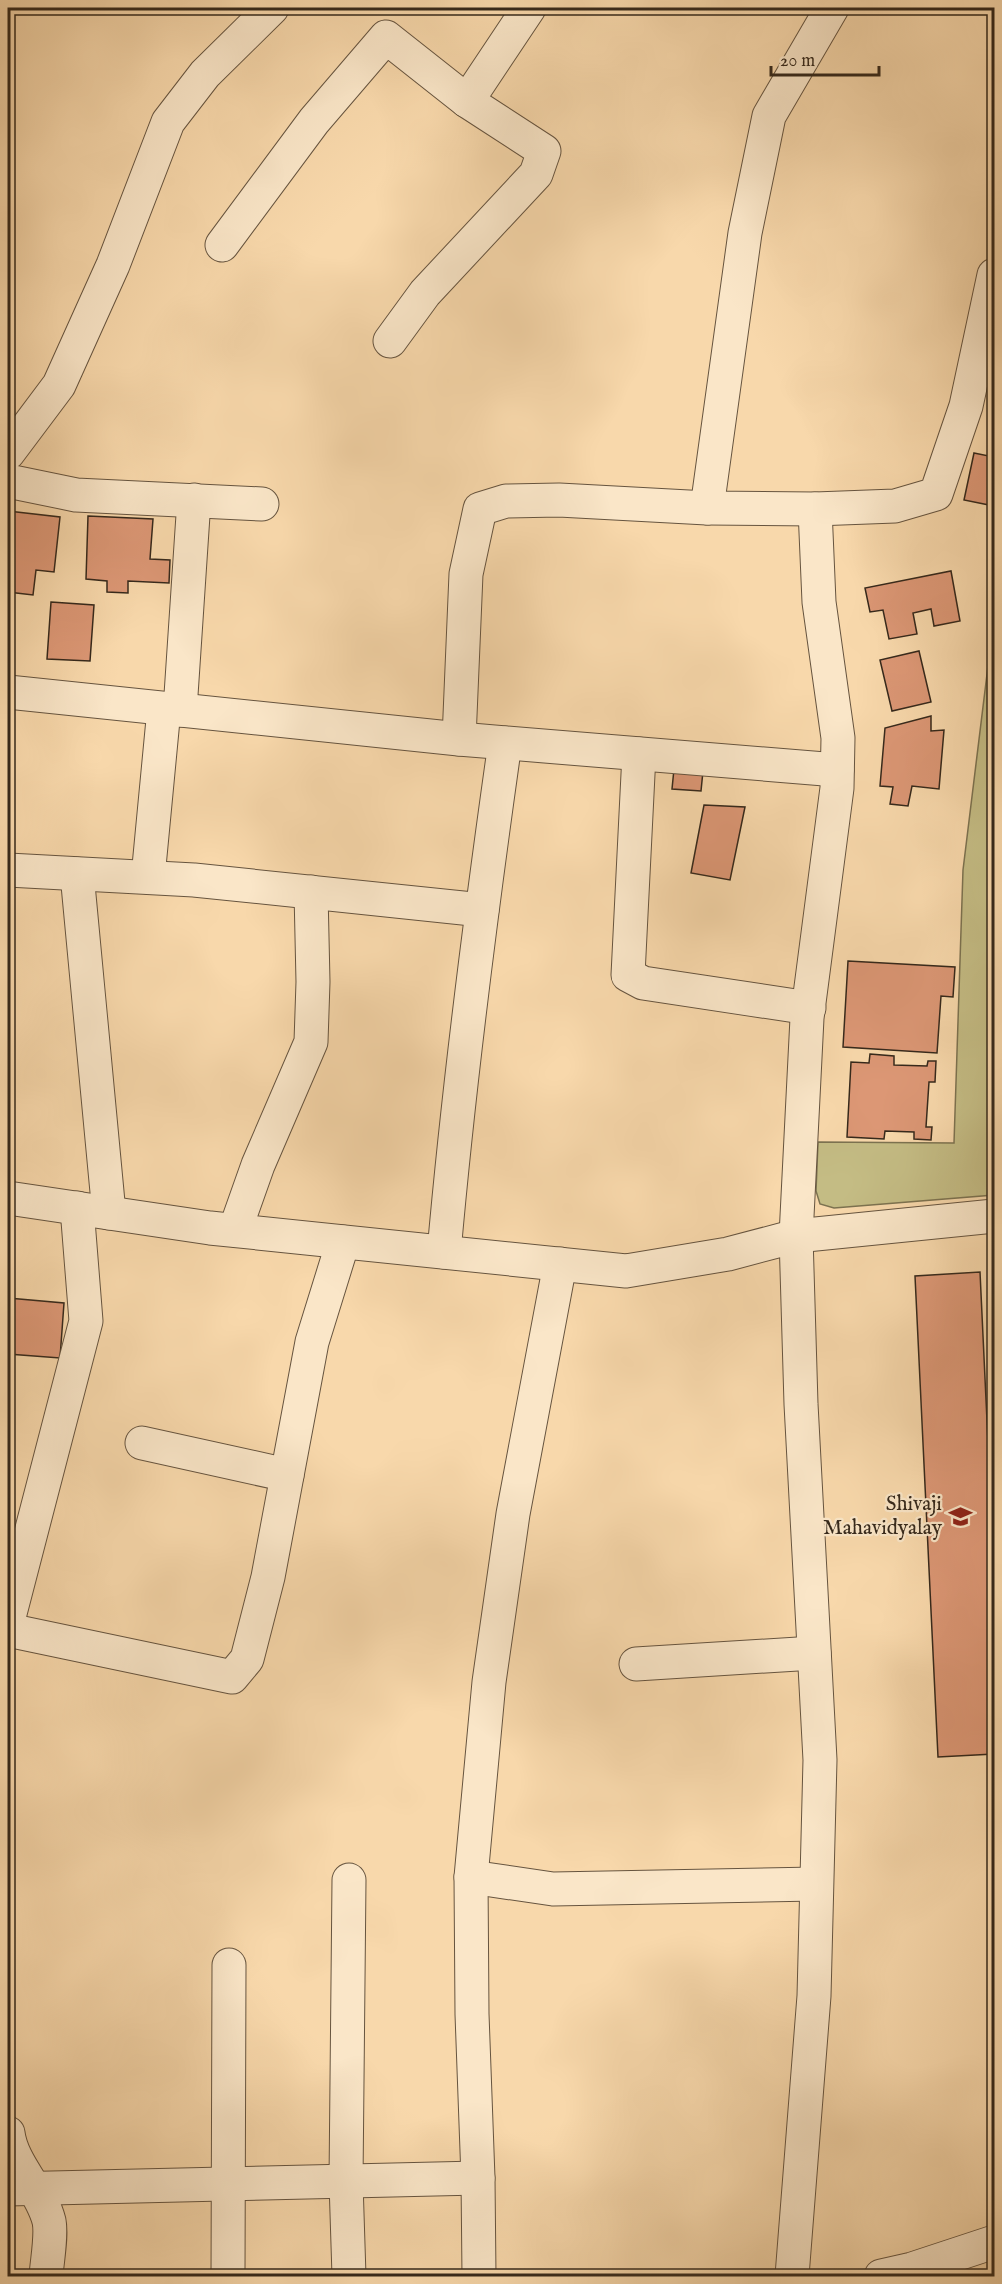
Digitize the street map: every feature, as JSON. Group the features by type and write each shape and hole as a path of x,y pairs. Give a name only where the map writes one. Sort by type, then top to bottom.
{"street":[{"path":"8,453 59,385 113,266 168,122 205,74 272,8"},
{"path":"467,101 529,8"},
{"path":"706,508 745,233 769,116 832,8"},
{"path":"222,245 314,121 386,38 467,101 544,151 536,174 425,293 390,340"},
{"path":"459,739 466,574 480,509 506,501 559,500 706,508 815,509 895,506 936,494 966,406 994,275"},
{"path":"8,481 75,495 262,504"},
{"path":"148,877 172,710 194,500"},
{"path":"792,2277 814,1996 820,1760 801,1404 795,1236 809,1008 837,788 838,738 819,602 815,509"},
{"path":"8,692 459,739 837,770"},
{"path":"444,1252 454,1143 505,743"},
{"path":"639,754 628,975 643,983 809,1008"},
{"path":"8,870 148,877 482,910"},
{"path":"77,874 110,1213"},
{"path":"235,1230 258,1165 311,1042 313,982 311,892"},
{"path":"8,1198 235,1230 626,1270 728,1254 795,1236 994,1216"},
{"path":"8,1622 86,1321 77,1208"},
{"path":"8,1630 232,1677 247,1659 268,1577 312,1342 343,1242"},
{"path":"479,2277 471,1877 489,1682 510,1536 560,1264"},
{"path":"141,1443 287,1475"},
{"path":"636,1664 814,1653"},
{"path":"471,1877 553,1889 816,1884"},
{"path":"349,1880 346,2181 349,2277"},
{"path":"228,2277 229,1965"},
{"path":"8,2133 21,2189 49,2222 46,2277"},
{"path":"21,2189 478,2178"},
{"path":"881,2277 994,2242"}],"shaded area":[{"path":"994,617 994,1195 834,1208 820,1204 816,1191 818,1142 954,1143 963,870"}],"building":[{"path":"974,453 994,457 994,506 964,500"},
{"path":"8,511 60,517 54,572 36,570 33,595 8,592"},
{"path":"88,516 153,519 150,559 170,560 169,583 128,581 128,593 107,592 107,581 86,579"},
{"path":"951,571 960,621 934,626 931,609 913,613 917,634 889,639 883,610 870,612 865,588"},
{"path":"51,602 94,605 90,661 47,659"},
{"path":"919,651 931,702 892,711 880,660"},
{"path":"931,716 931,731 944,730 939,789 912,786 908,806 890,804 893,787 880,786 885,728"},
{"path":"674,769 703,771 701,791 672,789"},
{"path":"704,805 745,807 730,880 691,873"},
{"path":"848,961 955,967 953,997 941,996 937,1053 843,1047"},
{"path":"870,1054 894,1056 894,1065 927,1066 928,1061 936,1061 935,1082 929,1082 926,1127 932,1127 931,1140 914,1139 914,1132 885,1131 884,1139 847,1137 851,1062 869,1063"},
{"name":"Shivaji Mahavidyalay","path":"980,1272 991,1506 994,1506 994,1754 938,1757 915,1276"},
{"path":"8,1298 64,1303 60,1358 8,1354"}],"place":[{"name":"Shivaji Mahavidyalay","path":"960,1516"}]}
